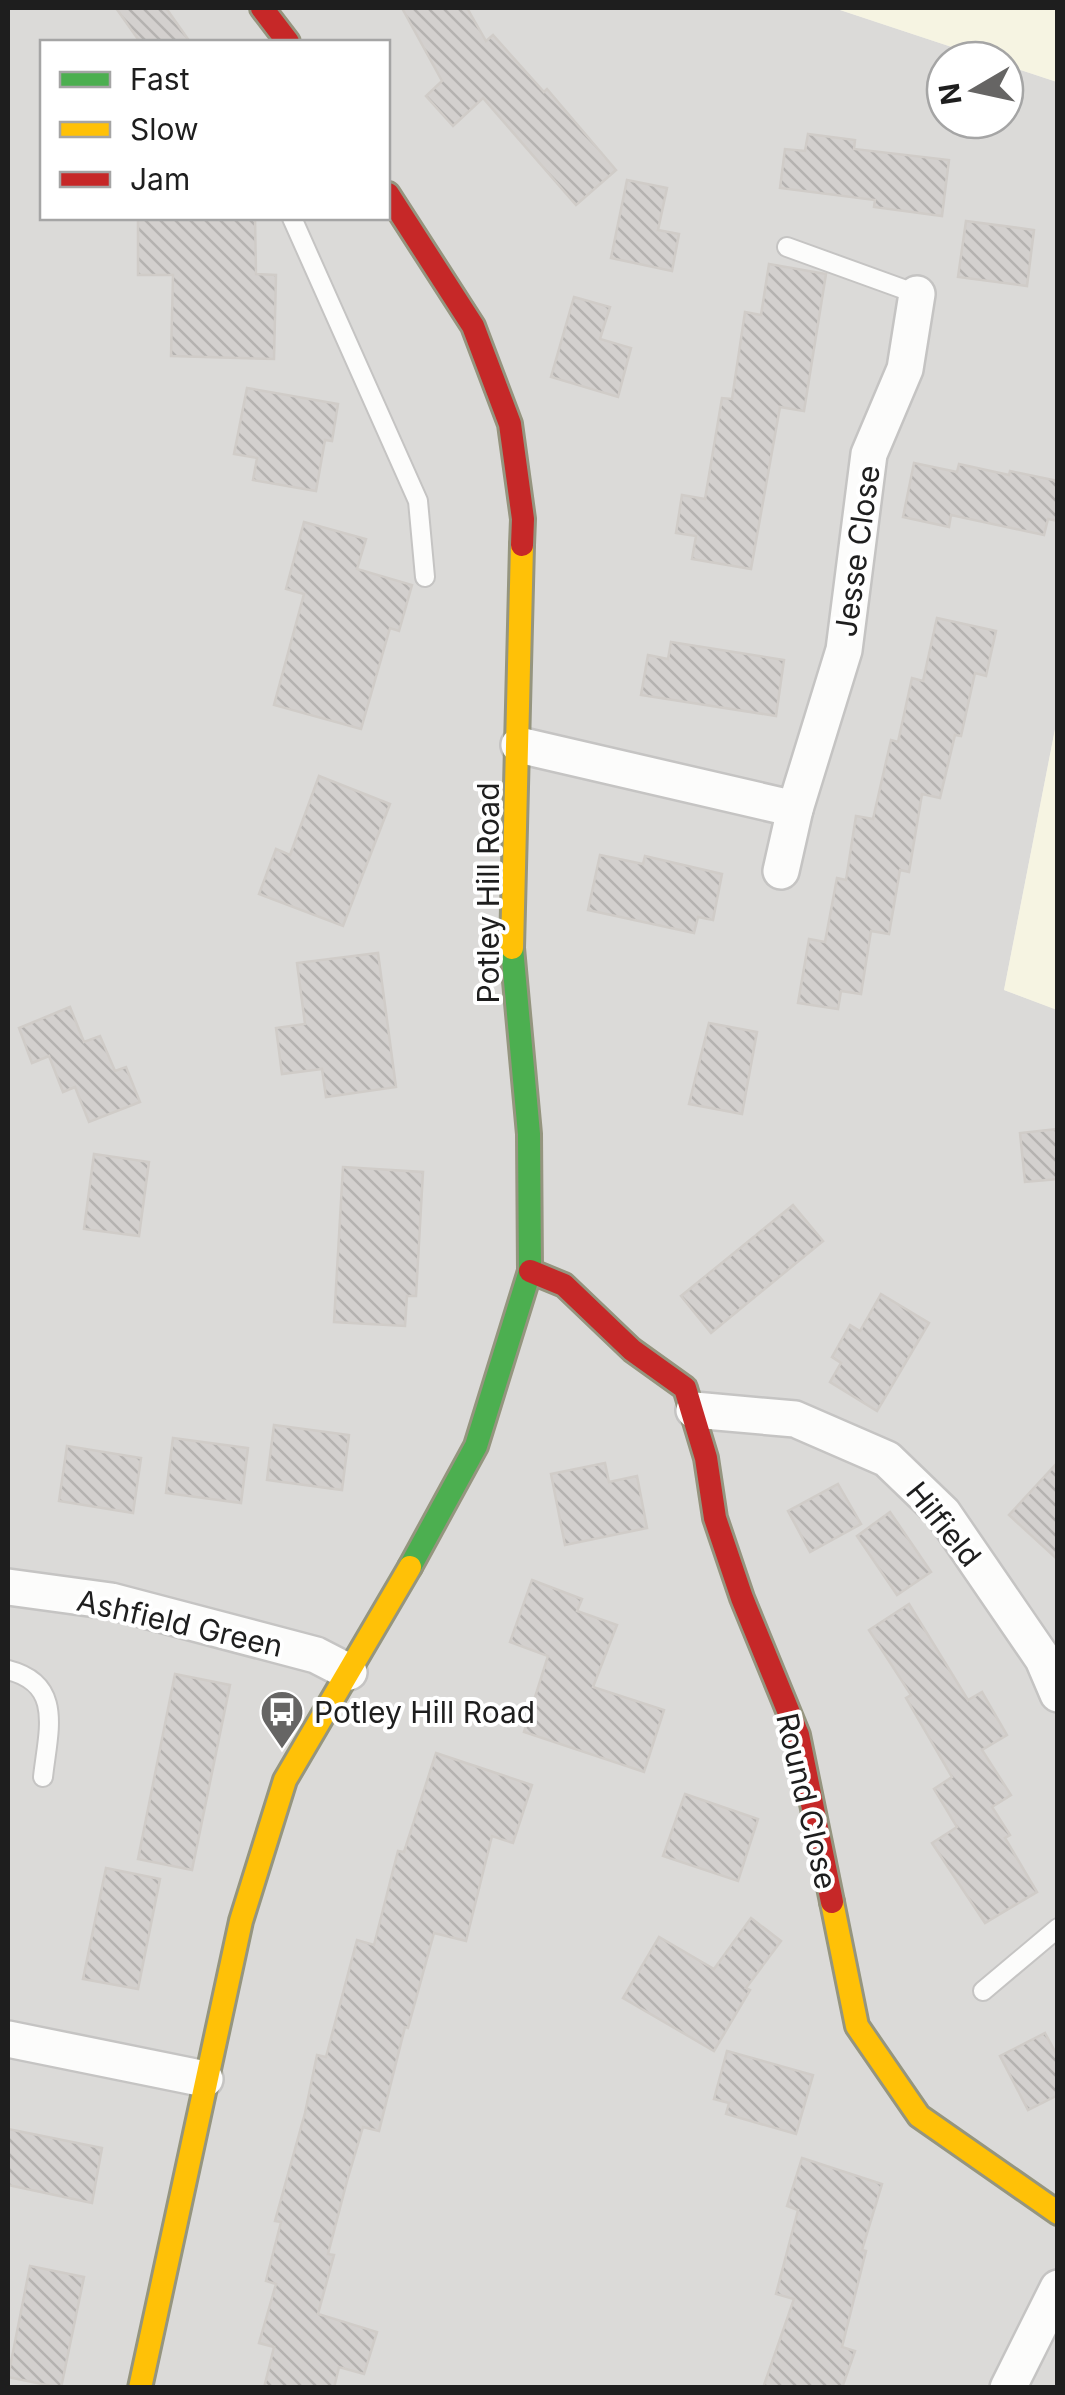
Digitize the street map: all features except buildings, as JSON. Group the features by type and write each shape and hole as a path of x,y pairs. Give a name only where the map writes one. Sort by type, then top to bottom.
{"street":[{"path":"262,8 286,40"},
{"name":"Potley Hill Road","path":"140,2388 240,1921 285,1780 476,1446 530,1271 529,1134 512,962 523,519 510,424 472,326 390,197"},
{"name":"Jesse Close","path":"782,871 795,809 844,650 869,454 905,369 917,294"},
{"path":"519,745 795,809"},
{"name":"Round Close","path":"530,1271 564,1285 632,1350 686,1388 706,1458 715,1518 742,1598 798,1735 857,2026 919,2116 1058,2213"},
{"name":"Hilfield","path":"694,1410 795,1419 887,1460 942,1513 1050,1654 1058,1694"},
{"name":"Ashfield Green","path":"8,1588 111,1602 316,1655 348,1672"},
{"path":"8,2038 205,2079"},
{"path":"1008,2388 1058,2288"}],"lane":[{"path":"293,220 418,501 424,577"},
{"path":"788,246 917,294"},
{"path":"8,1670 29,1675 47,1697 43,1777"},
{"path":"982,1991 1058,1928"}],"shaded area":[{"path":"8,8 834,8 931,40 925,40 925,140 1025,140 1025,72 1057,82 1057,719 1004,990 1058,1010 1057,2387 8,2388"},
{"path":"834,8 1057,8 1057,82 1025,72 1025,40 931,40"},
{"path":"1057,719 1057,1010 1004,990"}],"traffic: fast":[{"path":"410,1567 476,1446 530,1271 529,1134 512,948"}],"traffic: slow":[{"path":"512,948 522,545"},
{"path":"140,2388 241,1921 285,1780 410,1567"},
{"path":"832,1902 857,2026 919,2116 1058,2213"}],"traffic: jam":[{"path":"262,8 286,40"},
{"path":"390,197 473,326 510,424 523,519 522,545"},
{"path":"530,1271 564,1285 632,1350 685,1388 706,1458 715,1518 742,1598 798,1735 832,1902"}],"place":[{"name":"Potley Hill Road","path":"282,1750"}]}
